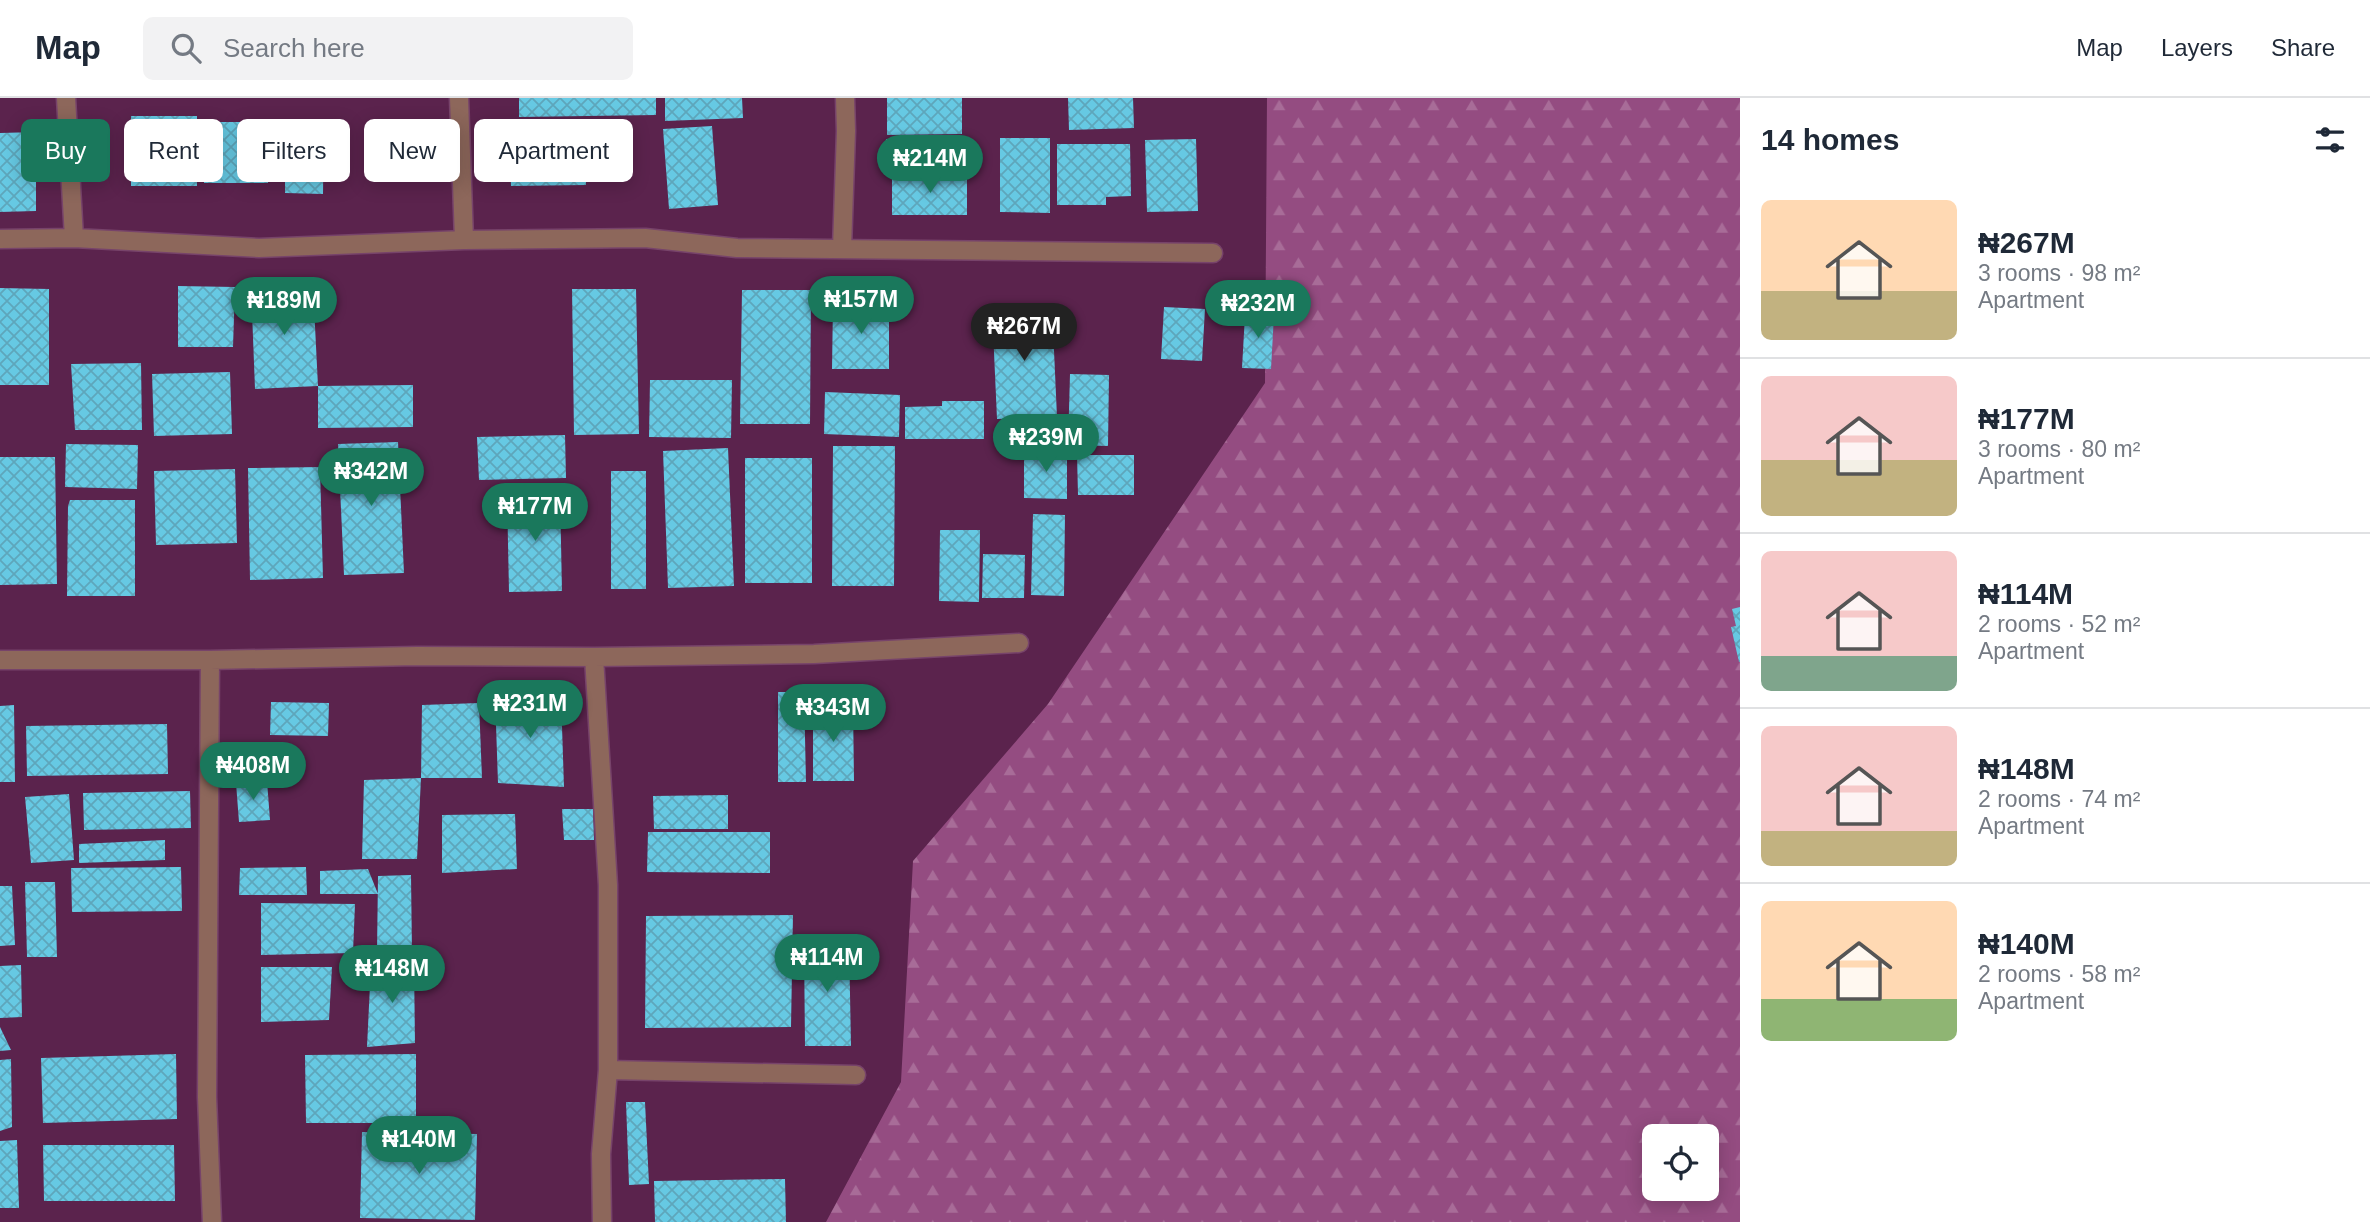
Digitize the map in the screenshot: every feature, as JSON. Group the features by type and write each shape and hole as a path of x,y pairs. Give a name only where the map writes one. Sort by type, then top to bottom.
{"street":[{"path":"66,98 75,238"},
{"path":"460,98 464,240"},
{"path":"842,248 845,98"},
{"path":"0,239 75,238 259,248 464,240 645,238 737,248 1213,253"},
{"path":"0,660 814,654 1019,643"},
{"path":"594,657 608,886 608,1070 601,1154 602,1222"},
{"path":"210,660 207,1097 212,1222"},
{"path":"608,1070 856,1075"}],"green space":[{"path":"1267,98 1740,98 1740,1222 826,1222 901,1082 913,861 1048,704 1265,383"}],"building":[{"path":"519,98 656,98 656,115 519,117"},
{"path":"665,98 742,98 743,118 665,121"},
{"path":"887,98 962,98 962,134 887,135"},
{"path":"1068,98 1133,98 1134,128 1069,130"},
{"path":"131,116 197,116 197,119 131,119"},
{"path":"223,122 237,122 237,182 268,183 204,183 223,182"},
{"path":"712,126 718,205 669,209 663,129"},
{"path":"21,132 21,182 36,182 36,211 0,212 0,133"},
{"path":"1000,138 1050,138 1050,213 1000,212"},
{"path":"886,139 951,140 950,169 885,168"},
{"path":"1196,139 1198,211 1147,212 1145,140"},
{"path":"1057,144 1130,144 1131,196 1106,197 1106,205 1057,205"},
{"path":"892,174 967,174 967,215 892,215"},
{"path":"131,182 197,182 197,186 131,186"},
{"path":"285,182 323,182 323,194 285,193"},
{"path":"511,182 586,182 586,185 511,186"},
{"path":"178,286 235,287 233,347 178,347"},
{"path":"251,286 313,286 318,386 255,389"},
{"path":"0,288 49,289 49,385 0,385"},
{"path":"572,289 636,289 639,434 574,435"},
{"path":"742,290 811,290 810,424 740,424"},
{"path":"833,303 889,304 889,369 832,369"},
{"path":"1052,306 1057,417 997,419 992,308"},
{"path":"1164,307 1205,309 1202,361 1161,359"},
{"path":"1261,309 1274,315 1271,369 1242,368 1245,315"},
{"path":"141,363 142,430 75,430 71,364"},
{"path":"230,372 232,434 154,436 152,374"},
{"path":"1070,374 1109,375 1108,446 1068,445"},
{"path":"650,380 732,380 731,438 649,437"},
{"path":"413,385 413,427 318,428 318,386"},
{"path":"825,392 900,395 899,437 824,434"},
{"path":"942,401 984,401 984,439 905,439 905,407 942,406"},
{"path":"565,435 566,478 479,480 477,437"},
{"path":"398,442 404,573 344,575 338,444"},
{"path":"66,444 138,445 137,489 65,487"},
{"path":"833,446 895,446 894,586 832,586"},
{"path":"728,448 734,586 668,588 663,451"},
{"path":"1024,449 1067,449 1067,499 1024,498"},
{"path":"1077,455 1134,455 1134,495 1078,495"},
{"path":"0,457 55,457 57,584 0,585"},
{"path":"745,458 812,458 812,583 745,583"},
{"path":"320,467 323,578 250,580 248,468"},
{"path":"235,469 237,543 156,545 154,471"},
{"path":"611,471 646,471 646,589 611,589"},
{"path":"560,493 562,591 509,592 507,495"},
{"path":"70,500 135,500 135,596 67,596"},
{"path":"1033,514 1065,515 1064,596 1031,595"},
{"path":"940,530 980,530 979,602 939,601"},
{"path":"983,554 1025,555 1024,598 982,598"},
{"path":"1740,607 1739,662 1731,627 1736,626 1732,609"},
{"path":"778,692 804,692 806,782 778,782"},
{"path":"495,696 561,696 564,787 498,783"},
{"path":"271,702 329,703 328,736 270,735"},
{"path":"479,703 482,778 421,778 422,705"},
{"path":"853,704 854,781 813,781 813,708"},
{"path":"14,705 15,782 0,782 0,706"},
{"path":"167,724 168,774 27,776 26,726"},
{"path":"421,778 417,859 362,859 364,780"},
{"path":"267,781 270,820 239,822 236,783"},
{"path":"190,791 191,828 84,830 83,793"},
{"path":"69,794 74,860 31,863 25,797"},
{"path":"728,795 728,829 654,829 653,796"},
{"path":"562,809 593,809 594,840 564,840"},
{"path":"515,814 517,869 442,873 442,815"},
{"path":"648,832 770,832 770,873 647,872"},
{"path":"165,840 165,860 79,863 79,844"},
{"path":"181,867 182,911 72,912 71,868"},
{"path":"306,867 307,895 239,895 240,868"},
{"path":"368,869 378,894 320,894 320,871"},
{"path":"411,875 412,953 377,951 378,876"},
{"path":"25,882 55,882 57,957 27,957"},
{"path":"0,886 12,886 15,945 0,946"},
{"path":"261,903 355,904 353,953 261,955"},
{"path":"793,915 791,1027 645,1028 646,916"},
{"path":"849,941 851,1046 805,1046 804,942"},
{"path":"414,963 415,1043 367,1047 371,964"},
{"path":"21,965 22,1017 0,1018 0,966"},
{"path":"261,967 332,967 329,1020 261,1022"},
{"path":"0,1027 11,1050 0,1051"},
{"path":"176,1054 177,1119 43,1123 41,1058"},
{"path":"416,1054 416,1123 306,1123 305,1055"},
{"path":"11,1059 12,1127 0,1131 0,1060"},
{"path":"626,1102 645,1102 649,1184 629,1185"},
{"path":"362,1132 477,1134 475,1220 360,1218"},
{"path":"17,1140 19,1208 0,1208 0,1141"},
{"path":"43,1145 174,1145 175,1201 44,1201"},
{"path":"785,1179 786,1222 655,1222 654,1181"}]}
